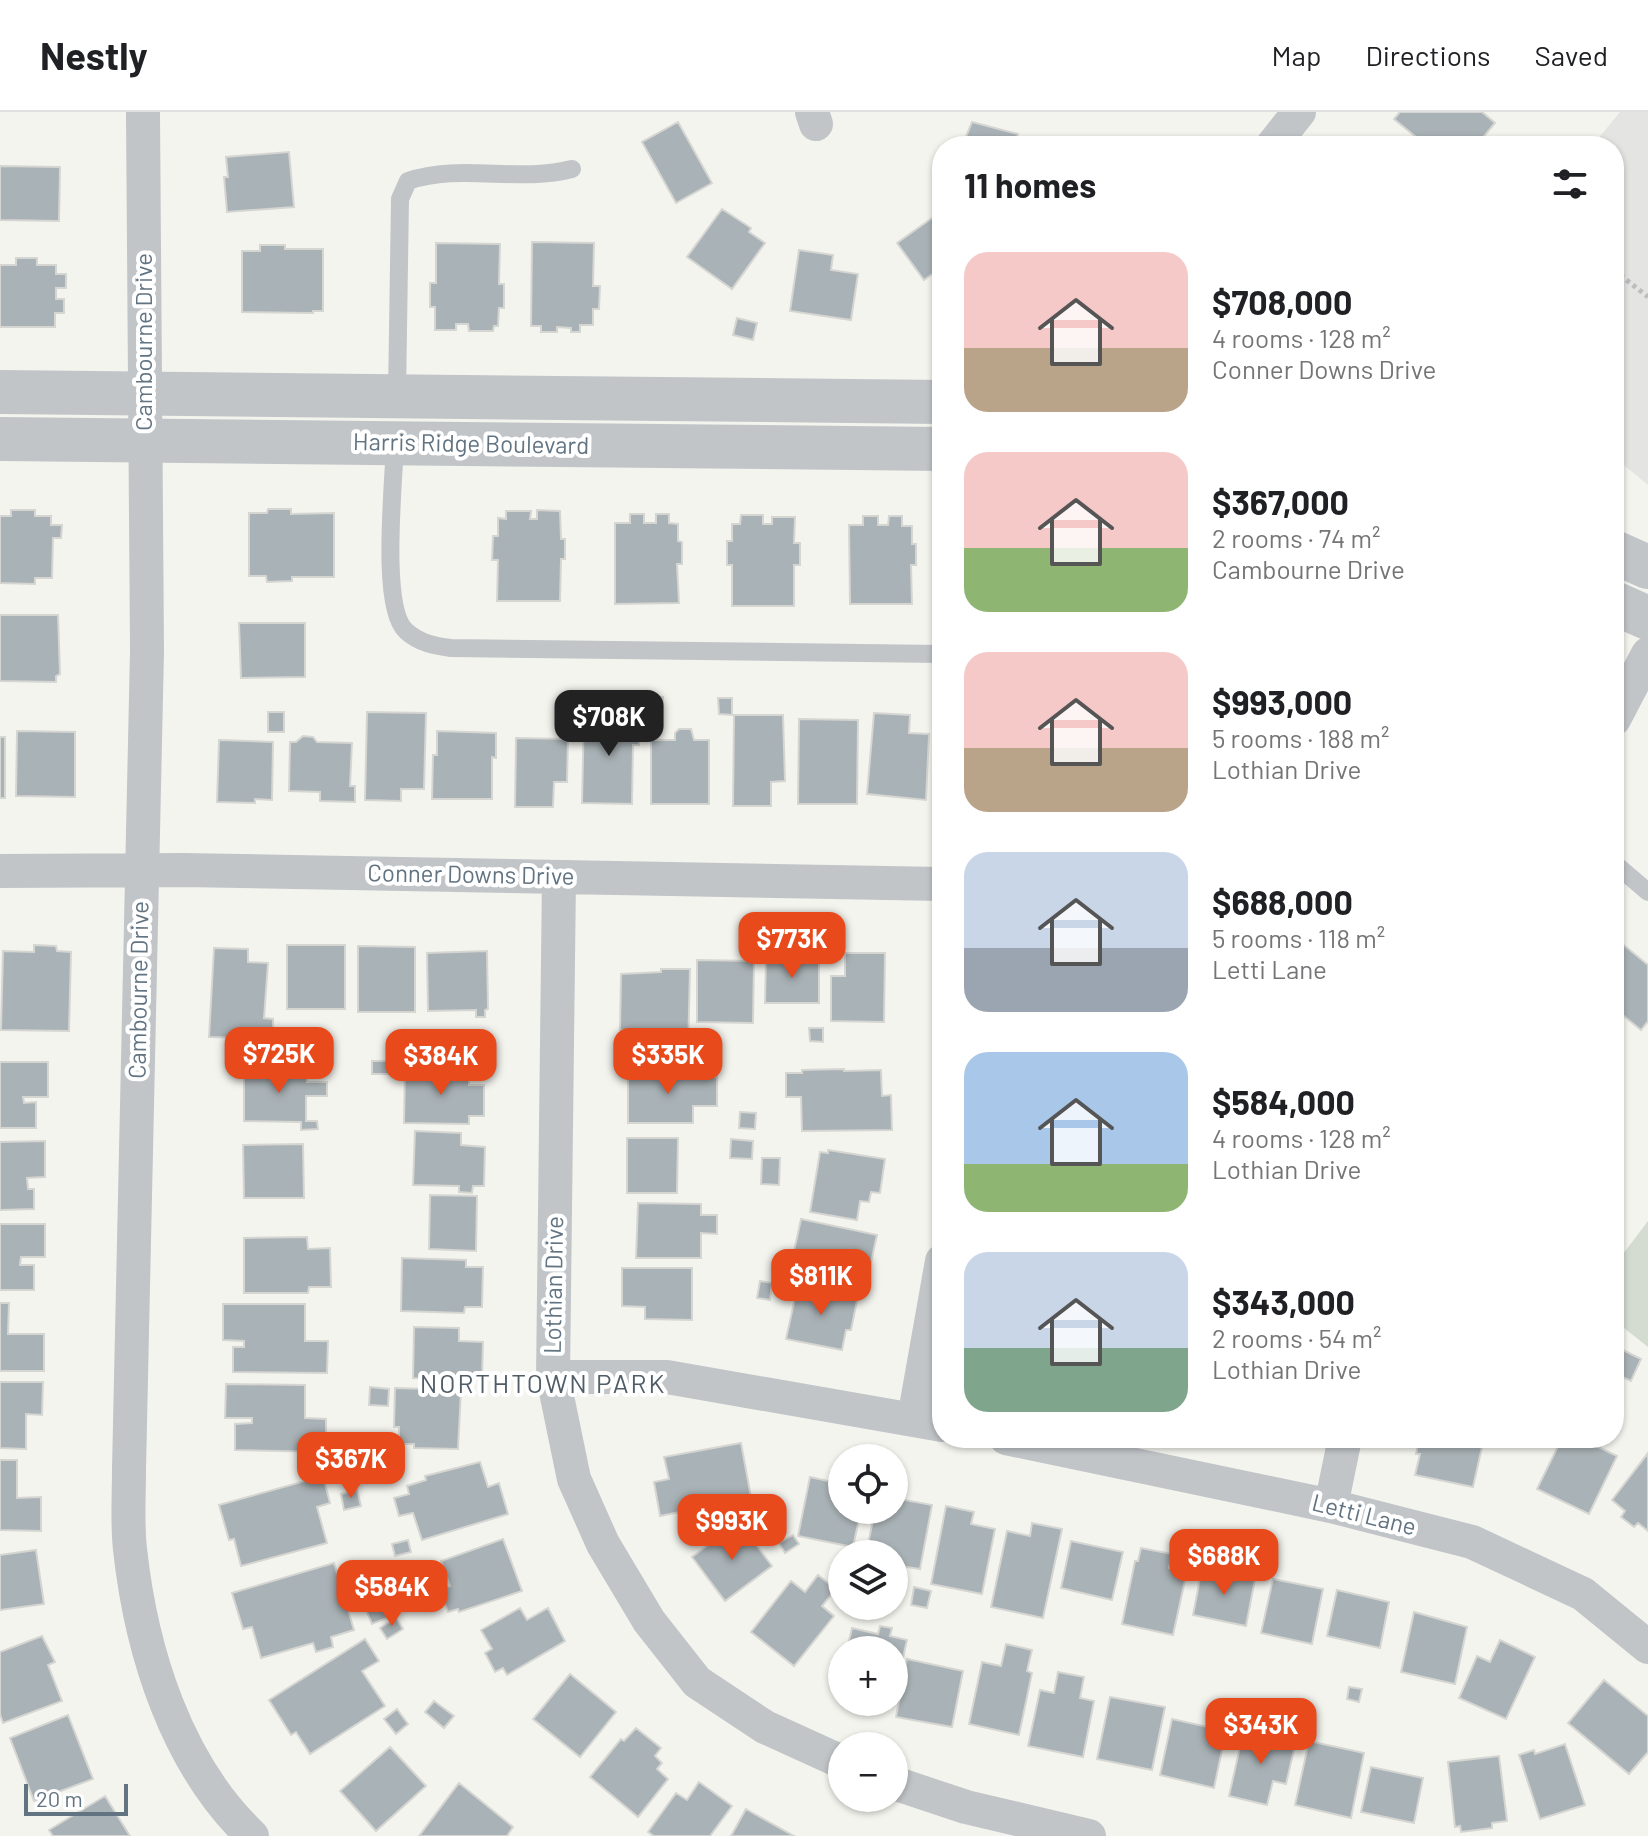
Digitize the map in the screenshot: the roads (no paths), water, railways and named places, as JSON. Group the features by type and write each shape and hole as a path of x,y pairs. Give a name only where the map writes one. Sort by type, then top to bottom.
{"street":[{"name":"Cambourne Drive","path":"143,112 147,651 130,1546 140,1621 162,1693 191,1755 231,1816 252,1836"},
{"path":"1280,136 1299,112"},
{"name":"Harris Ridge Boulevard","path":"0,392 932,402"},
{"name":"Harris Ridge Boulevard","path":"0,439 932,449"},
{"path":"1624,556 1648,567"},
{"path":"1624,607 1648,618"},
{"path":"1624,700 1648,654"},
{"name":"Conner Downs Drive","path":"0,871 932,884"},
{"name":"Lothian Drive","path":"559,877 553,1377 574,1479 603,1544 649,1621 697,1682 765,1727 828,1756"},
{"path":"553,1377 667,1377 928,1422 932,1376"},
{"name":"Letti Lane","path":"1054,1448 1331,1506 1472,1542 1583,1594 1648,1647"},
{"path":"1331,1506 1343,1448"},
{"path":"908,1788 966,1807 1089,1836"}],"lane":[{"path":"397,396 400,199 408,181 426,175 536,175 572,169"},
{"path":"395,443 393,609 404,630 426,644 451,648 932,654"},
{"path":"1624,872 1648,892"}],"district":[{"name":"NORTHTOWN PARK","path":"543,1384"}]}
